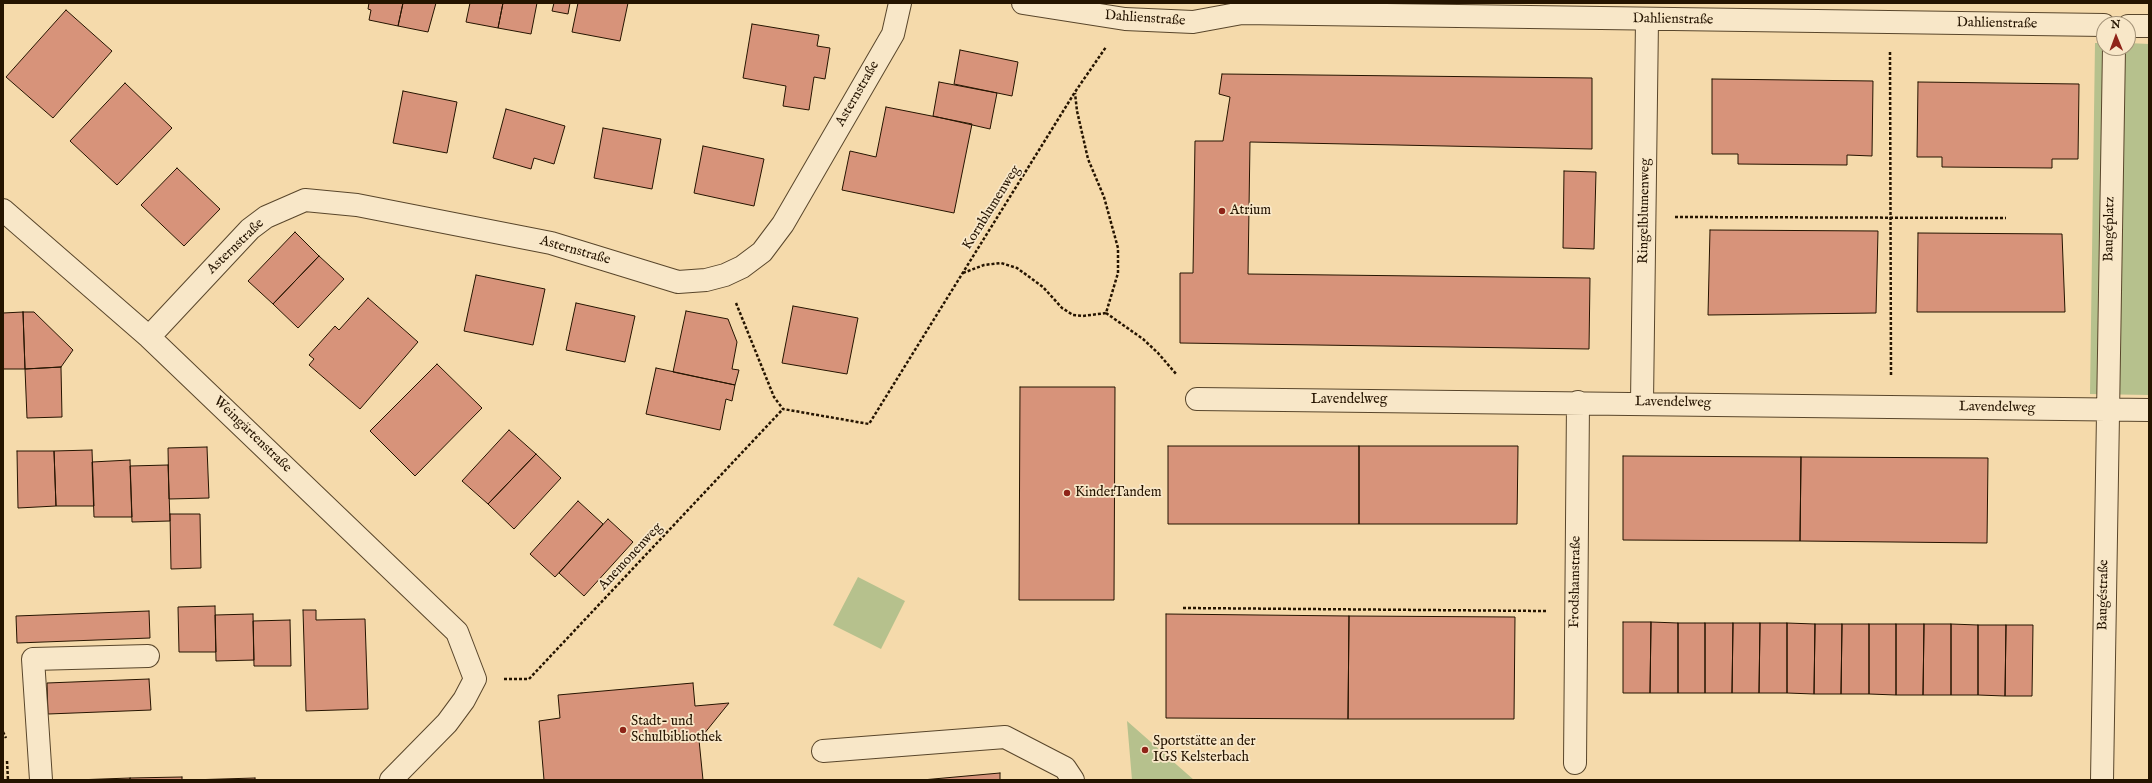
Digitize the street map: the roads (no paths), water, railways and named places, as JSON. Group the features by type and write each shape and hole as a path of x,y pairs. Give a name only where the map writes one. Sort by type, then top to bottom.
{"street":[{"name":"Asternstraße","path":"149,337 250,229 266,217 305,200 357,205 551,243 678,282 706,280 725,275 742,267 762,252 783,224 893,34 900,3"},
{"name":"Dahlienstraße","path":"1024,3 1125,19 1193,22 1242,13 1647,20 1720,12 1890,23 2096,25"},
{"name":"Dahlienstraße","path":"1222,3 1242,13"},
{"name":"Ringelblumenweg","path":"1642,402 1647,20"},
{"path":"2136,26 2149,26"},
{"name":"Baugéplatz","path":"2107,409 2114,56"},
{"name":"Weingärtenstraße","path":"3,210 149,337 457,632 475,679 464,700 447,723 391,780"},
{"name":"Lavendelweg","path":"1197,399 1642,402 2149,410"},
{"name":"Frodshamstraße","path":"1575,763 1578,402"},
{"name":"Baugéstraße","path":"2102,780 2107,409"},
{"path":"41,780 33,658 148,656"},
{"path":"823,752 1005,737 1065,768 1073,780"}],"place":[{"name":"Atrium","path":"1222,211"},
{"name":"KinderTandem","path":"1067,493"},
{"name":"Stadt- und Schulbibliothek","path":"623,730"},
{"name":"Sportstätte an der IGS Kelsterbach","path":"1145,750"}]}
